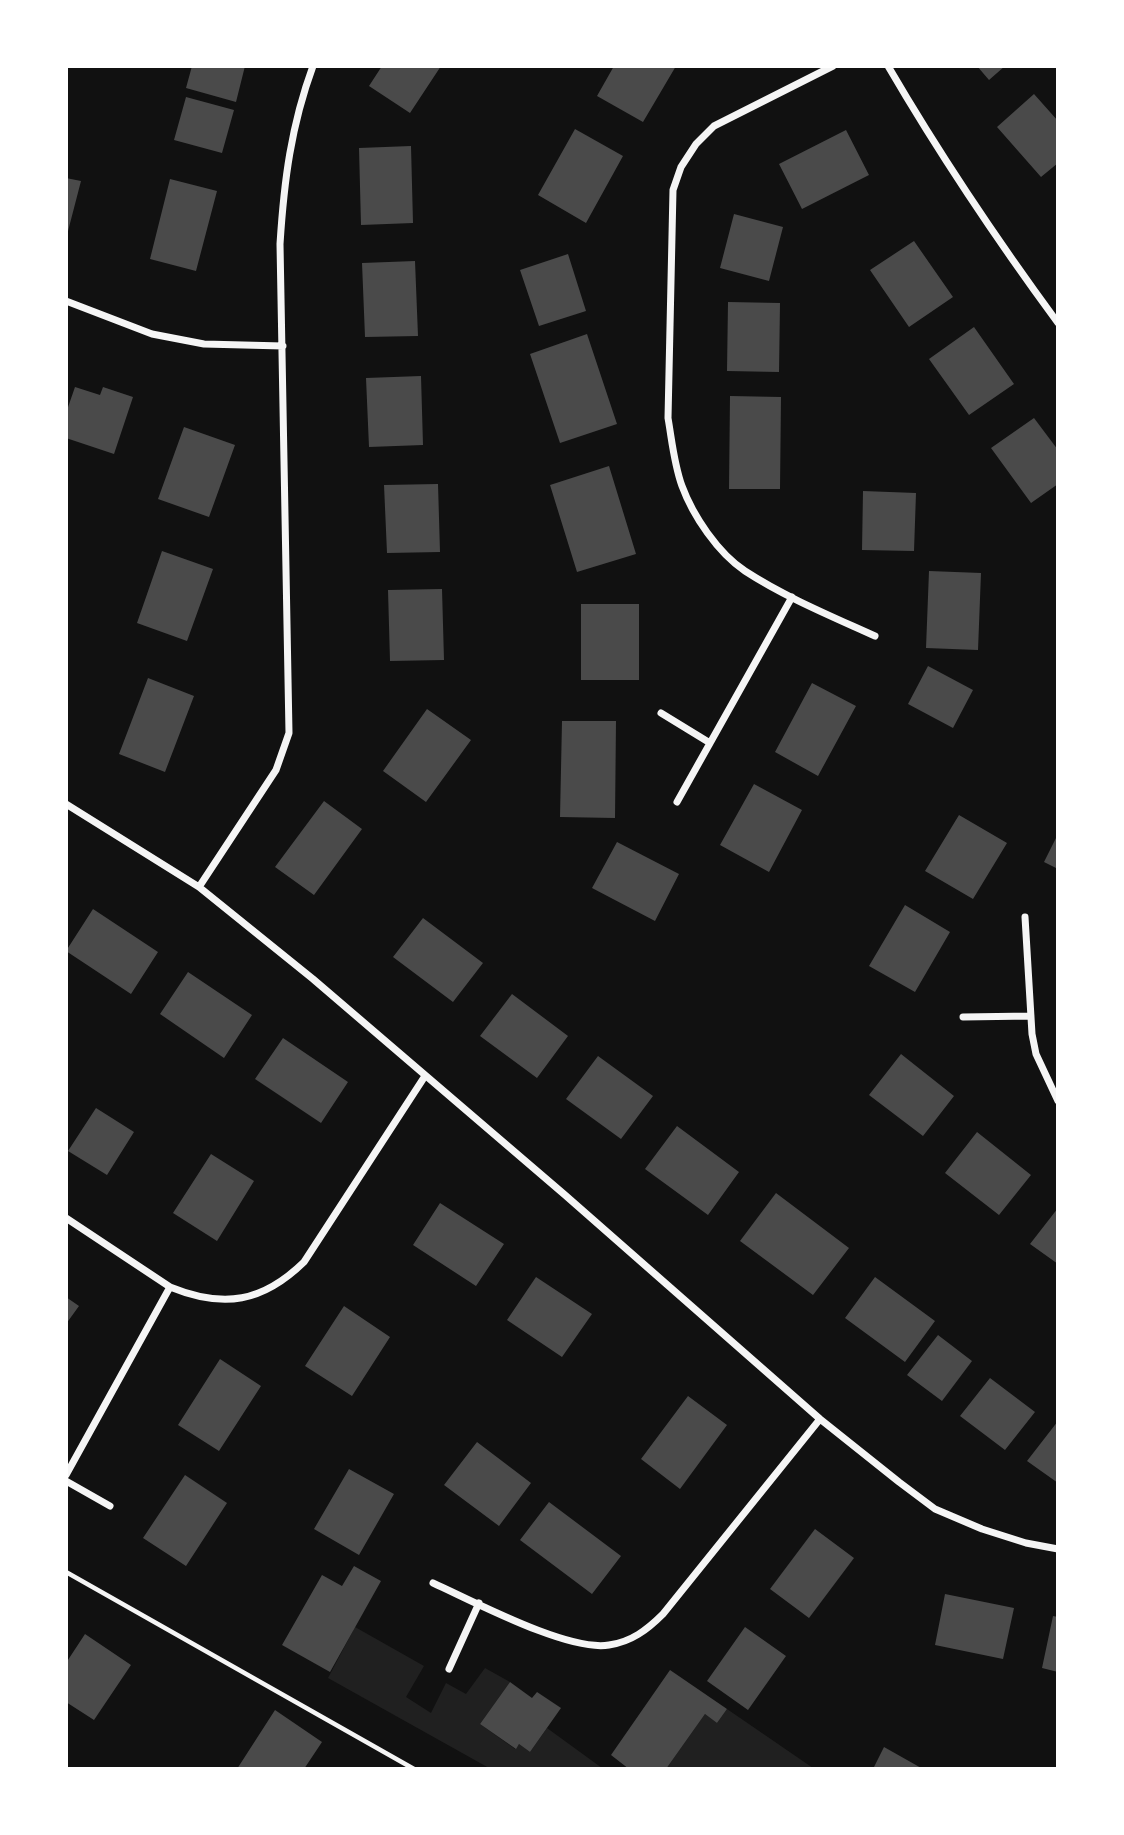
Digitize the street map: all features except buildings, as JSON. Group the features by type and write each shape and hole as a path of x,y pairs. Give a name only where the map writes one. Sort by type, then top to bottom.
{"street":[{"path":"199,887 276,770 289,733 280,244 284,181 294,129 313,66"},
{"path":"833,66 713,126 696,144 681,167 673,190 668,418 682,487 695,513 718,546 743,570 792,597 875,636"},
{"path":"888,66 931,140 991,231 1058,323"},
{"path":"66,301 152,334 205,344 283,346"},
{"path":"677,802 792,597"},
{"path":"661,713 710,743"},
{"path":"66,804 199,887 313,979 576,1204 820,1419 935,1509 982,1529 1026,1543 1058,1549"},
{"path":"1025,917 1035,1054 1058,1101"},
{"path":"963,1017 1031,1016"},
{"path":"66,1218 170,1287 186,1294 242,1299 265,1292 286,1280 304,1262 425,1076"},
{"path":"66,1475 170,1287"},
{"path":"433,1583 557,1638 607,1646 630,1640 649,1628 663,1614 820,1419"},
{"path":"66,1481 110,1506"},
{"path":"449,1669 479,1603"}],"path":[{"path":"66,1572 412,1768"}],"shaded area":[{"path":"355,1627 424,1666 406,1697 431,1713 446,1683 466,1694 485,1668 510,1682 480,1724 515,1749 519,1744 530,1752 547,1728 602,1768 489,1768 328,1678"},
{"path":"727,1709 813,1768 666,1769 705,1714 717,1723"}]}
